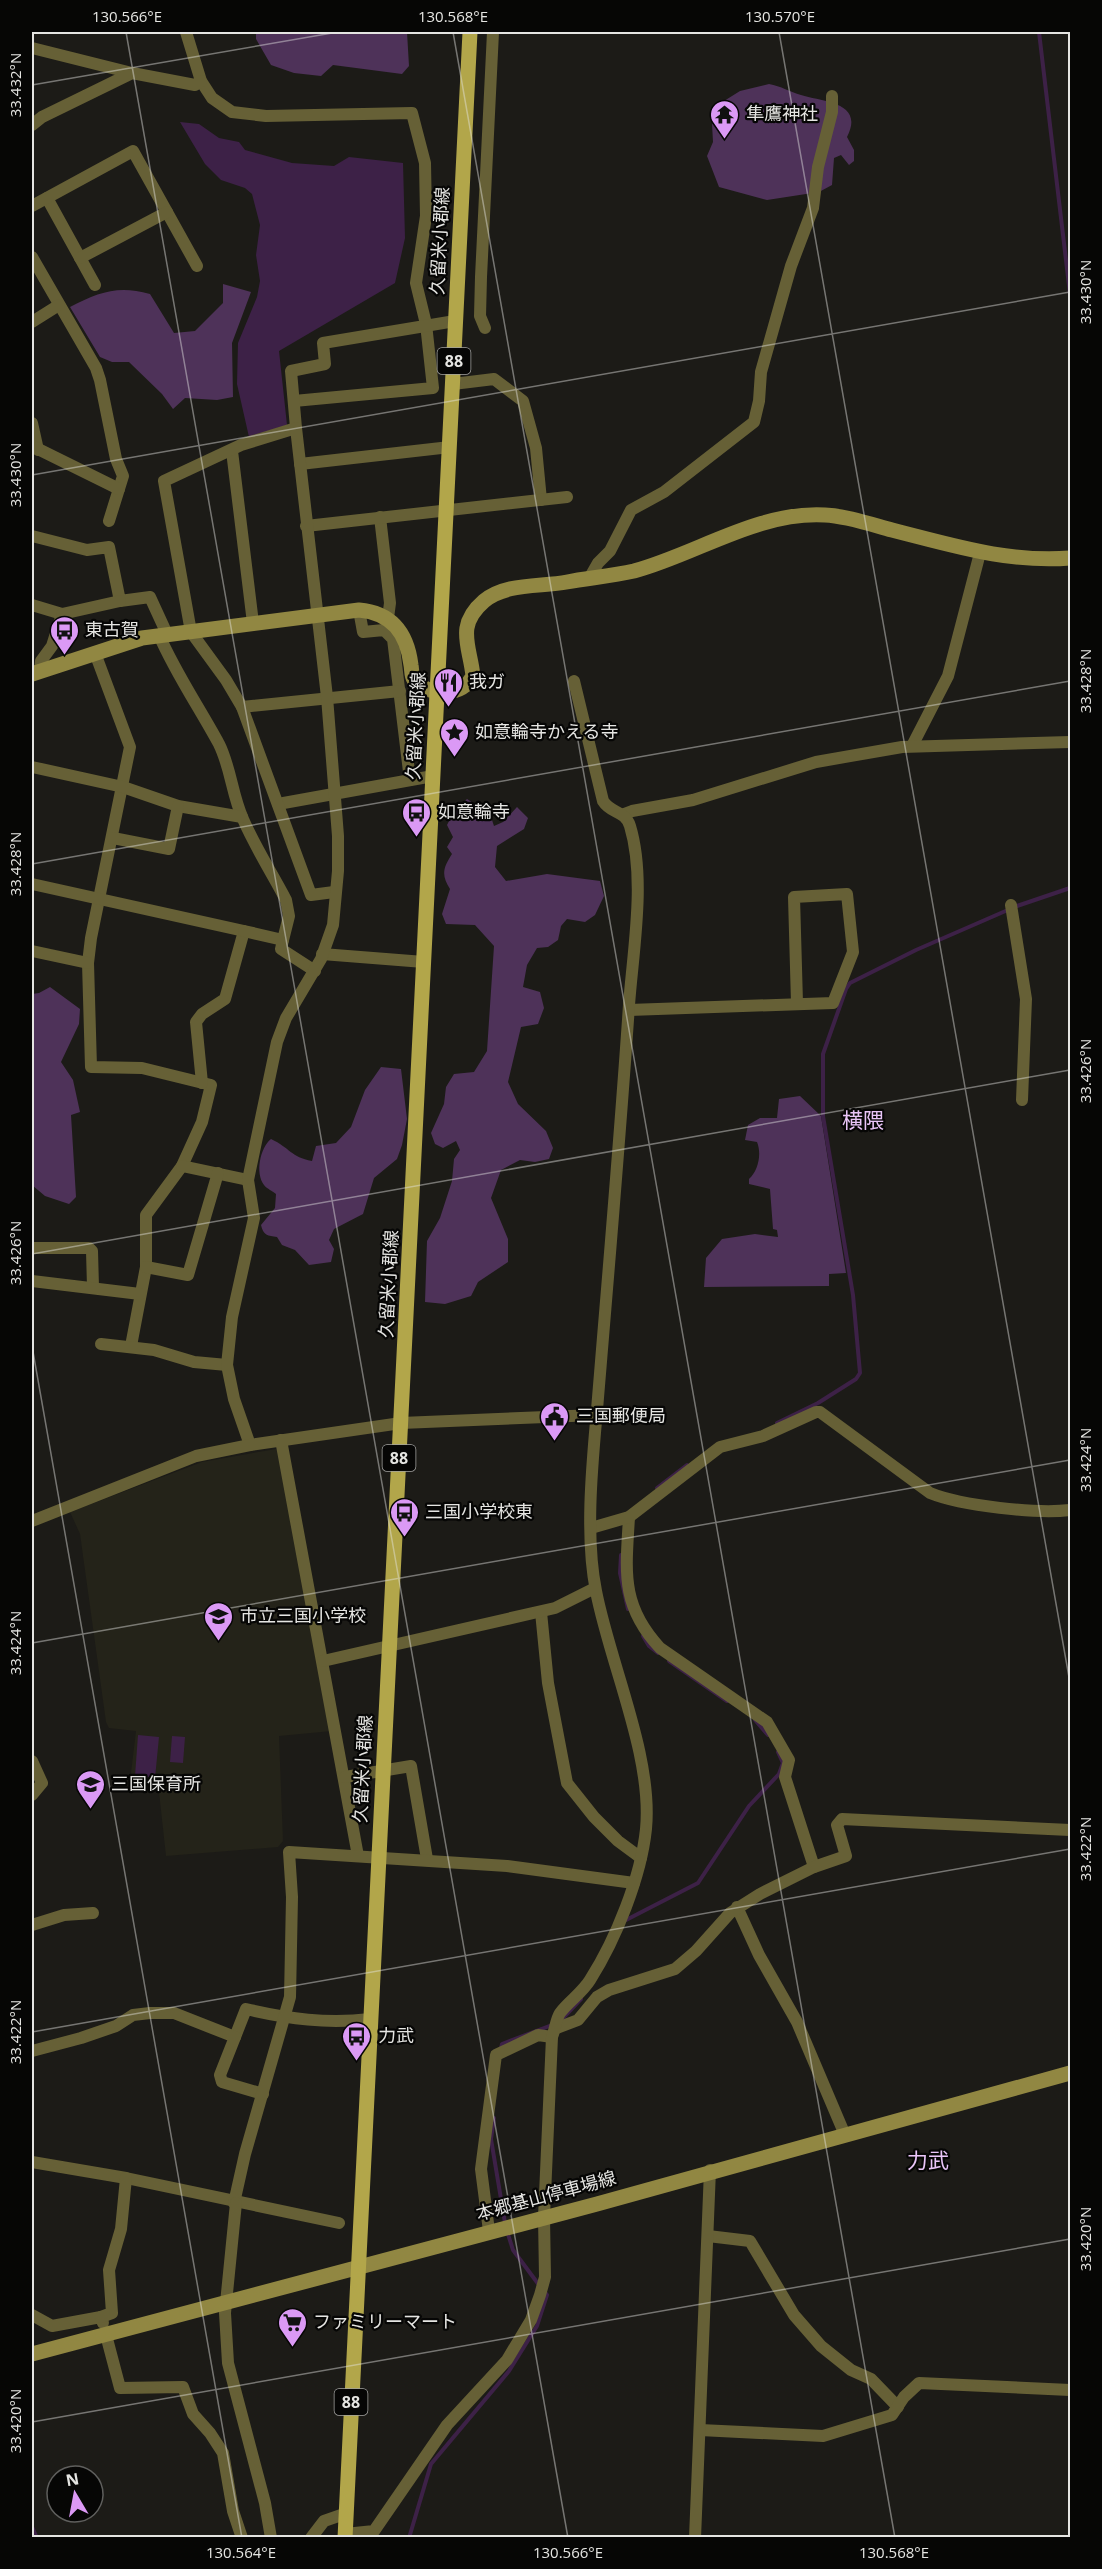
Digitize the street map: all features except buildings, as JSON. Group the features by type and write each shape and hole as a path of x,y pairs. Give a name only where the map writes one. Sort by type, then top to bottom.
{"main road":[{"name":"久留米小郡線","path":"345,2536 470,32"}],"street":[{"path":"186,32 201,81 220,105 242,114 341,116 412,113 425,163 426,216 416,283 426,324 433,387 294,401"},
{"path":"485,328 480,316 481,277 493,32"},
{"path":"32,48 132,73 195,85 201,81"},
{"path":"32,125 132,73"},
{"path":"590,577 598,562 610,551 631,510 664,492 754,422 759,401 761,372 791,266 812,214 818,167 832,112 832,96"},
{"path":"32,206 133,151 197,266"},
{"path":"46,198 95,285"},
{"path":"80,258 167,212"},
{"path":"32,256 96,368 100,380 116,459 123,476 110,521"},
{"path":"32,322 59,306"},
{"path":"250,1445 234,1399 227,1365 232,1317 254,1218 248,1180 277,1042 286,1018 315,971 333,925 334,892 338,871 327,697 306,526 291,371 325,364 323,343 426,324 455,321"},
{"path":"453,384 494,379 523,401 536,448 541,500"},
{"path":"32,423 35,448 120,489"},
{"path":"296,428 242,445 164,481 191,632 226,680 242,707 311,895 334,892"},
{"path":"300,464 450,447"},
{"path":"232,451 253,623"},
{"path":"306,526 567,497"},
{"path":"36,672 142,638 359,610 374,611 388,618 406,639 414,680 438,691 456,691 470,683 473,676 472,660 465,634 474,611 494,593 634,571 785,517 827,515 855,520 980,552 1018,559 1071,558"},
{"path":"380,517 390,603 388,618"},
{"path":"32,536 87,550 110,547 120,601"},
{"path":"912,746 948,676 980,552"},
{"path":"32,605 62,614 150,597 174,671 201,710 229,766 242,817 286,900 289,916 280,949 315,971"},
{"path":"359,610 363,632 384,630 393,639 410,780"},
{"path":"36,672 52,646 62,614"},
{"path":"95,653 130,747 88,963 91,1067 142,1068 211,1085 202,1122 182,1166 146,1215 146,1267 131,1346"},
{"path":"345,2536 374,2531 440,2434 507,2360 531,2320 545,2277 544,2217 554,2032 559,2015 572,2004 596,1970 634,1883 647,1809 644,1776 595,1588 591,1528 596,1415 629,1010 636,904 636,860 629,822 624,814 607,807 603,801 574,681"},
{"path":"242,707 400,691"},
{"path":"624,814 632,810 693,800 816,762 912,746 1071,742"},
{"path":"32,767 123,787 178,806 242,817"},
{"path":"278,804 335,796 433,776"},
{"path":"113,838 169,849 178,806"},
{"path":"32,884 283,940"},
{"path":"629,1010 833,1003 841,989 853,952 847,894 794,897 796,1003"},
{"path":"1011,905 1026,999 1022,1100"},
{"path":"202,1083 196,1022 202,1014 225,999 244,932"},
{"path":"32,951 88,963"},
{"path":"322,954 424,962"},
{"path":"182,1166 248,1180"},
{"path":"146,1267 188,1275 218,1173"},
{"path":"32,1248 89,1248 92,1251 93,1287"},
{"path":"32,1281 140,1294"},
{"path":"101,1344 131,1346 194,1362 227,1365"},
{"path":"591,1528 629,1517 720,1447 763,1436 816,1412 820,1412 930,1493 942,1498 1004,1507 1071,1510"},
{"path":"32,1521 196,1456 250,1445 401,1423 596,1415"},
{"path":"281,1440 358,1856"},
{"path":"629,1517 625,1580 628,1595 651,1638 660,1648 767,1722 789,1760 785,1777 814,1867"},
{"path":"323,1661 389,1647 477,1624 541,1612 555,1608 595,1588"},
{"path":"541,1612 548,1683 567,1783 594,1817 618,1841 640,1858"},
{"path":"32,1761 42,1783 32,1795"},
{"path":"345,1777 411,1766 428,1859"},
{"path":"489,2231 481,2169 496,2055 538,2035 554,2032 578,2020 597,1997 609,1990 675,1969 737,1907 814,1867 846,1856 837,1826 842,1819 1071,1830"},
{"path":"271,2538 263,2493 228,2363 226,2302 235,2203 245,2154 290,1997 292,1931 289,1852 428,1859 507,1866 634,1883"},
{"path":"737,1907 759,1955 797,2022 845,2135"},
{"path":"32,1925 64,1915 93,1913"},
{"path":"263,2094 222,2082 220,2075 246,2009 285,2018 324,2022 370,2019"},
{"path":"32,2051 116,2026 133,2015 150,2013 174,2013 235,2037"},
{"name":"本郷基山停車場線","path":"32,2354 1071,2073"},
{"path":"32,2162 126,2178 235,2203 339,2223"},
{"path":"695,2538 710,2170"},
{"path":"32,2315 52,2326 112,2313 109,2270 121,2229 126,2178"},
{"path":"708,2236 750,2241 794,2315 821,2346 851,2370 871,2379 898,2407"},
{"path":"101,2317 109,2333 120,2388 183,2387 193,2414 210,2433 223,2453 233,2511 242,2538"},
{"path":"32,2346 109,2333"},
{"path":"32,2362 109,2333"},
{"path":"700,2430 823,2436 892,2415 904,2397 919,2383 1071,2390"},
{"path":"310,2538 324,2521 347,2512"}],"shaded area":[{"path":"256,32 407,32 409,66 402,74 333,65 321,76 294,73 271,65 256,39"},
{"path":"769,84 830,102 846,110 851,125 847,137 854,150 854,161 849,165 841,155 834,158 832,185 819,192 767,200 719,187 707,156 713,142 712,124 720,114 724,101 740,91"},
{"path":"180,122 199,124 219,138 239,142 245,150 292,163 334,166 349,157 403,163 405,238 395,283 279,351 287,425 249,437 237,384 238,343 257,297 260,281 256,255 260,225 252,194 245,188 221,180 205,164"},
{"path":"223,284 251,292 232,343 233,397 217,400 185,398 173,409 162,394 129,362 112,362 100,357 70,307 100,294 118,290 139,291 150,294 174,333 195,331 223,303"},
{"path":"467,799 490,814 494,826 503,822 517,807 528,818 524,829 497,846 495,867 506,881 547,874 600,881 604,896 595,915 585,922 567,919 561,926 558,940 548,947 537,948 527,965 523,987 540,992 544,1008 538,1024 521,1027 508,1082 518,1104 546,1131 553,1148 549,1159 535,1162 520,1160 501,1170 491,1198 508,1239 508,1262 478,1282 471,1296 445,1304 425,1302 427,1241 440,1218 452,1181 454,1159 460,1150 456,1141 443,1148 435,1144 431,1133 444,1104 446,1087 454,1074 474,1072 487,1051 494,946 475,925 446,924 442,914 450,889 444,875 452,854 447,847 453,837 447,825 453,813"},
{"path":"50,987 80,1009 79,1024 61,1062 73,1080 80,1112 71,1115 76,1197 69,1204 45,1196 32,1185 32,994"},
{"path":"381,1067 401,1069 407,1119 397,1159 374,1178 363,1214 334,1229 329,1240 334,1249 331,1262 309,1265 295,1250 282,1245 277,1237 263,1231 261,1225 275,1208 276,1194 261,1180 259,1168 264,1148 271,1139 295,1155 312,1161 316,1146 336,1143 351,1127 365,1090"},
{"path":"800,1096 821,1116 846,1273 829,1274 829,1286 704,1287 706,1258 722,1239 755,1234 778,1237 777,1230 773,1229 770,1189 749,1184 749,1179 755,1172 758,1162 757,1142 745,1140 748,1125 760,1118 777,1118 779,1099"},
{"path":"276,1449 279,1452 332,1731 279,1736 283,1841 278,1847 166,1856 158,1783 130,1781 136,1731 109,1728 106,1722 80,1534 70,1512 202,1462"},
{"path":"138,1735 159,1737 155,1778 135,1776"},
{"path":"172,1736 185,1737 183,1763 170,1762"}],"waterway":[{"path":"1039,32 1070,294"},
{"path":"777,1423 818,1403 856,1379 860,1373 853,1295 823,1116 823,1054 846,989 850,983 916,950 1017,906 1070,888"},
{"path":"657,1488 687,1465"},
{"path":"621,1555 620,1573 628,1609"},
{"path":"643,1636 649,1646 658,1653"},
{"path":"669,1661 727,1701"},
{"path":"755,1720 768,1735"},
{"path":"626,1920 698,1883 749,1806 779,1774 783,1763 778,1752"},
{"path":"563,2018 581,1999"},
{"path":"501,2048 502,2044 552,2025"},
{"path":"494,2118 491,2139 505,2223"},
{"path":"507,2231 513,2250 539,2285"},
{"path":"409,2538 431,2464 509,2371 537,2326 547,2295 544,2291"},
{"path":"32,2527 37,2538"}],"place":[{"name":"隼鷹神社","path":"725,140"},
{"name":"東古賀","path":"64,656"},
{"name":"我ガ","path":"448,708"},
{"name":"如意輪寺かえる寺","path":"454,758"},
{"name":"如意輪寺","path":"417,838"},
{"name":"三国郵便局","path":"555,1442"},
{"name":"三国小学校東","path":"404,1538"},
{"name":"市立三国小学校","path":"219,1642"},
{"name":"三国保育所","path":"90,1810"},
{"name":"力武","path":"357,2062"},
{"name":"ファミリーマート","path":"292,2348"}],"district":[{"name":"横隈","path":"863,1121"},
{"name":"力武","path":"928,2161"}]}
